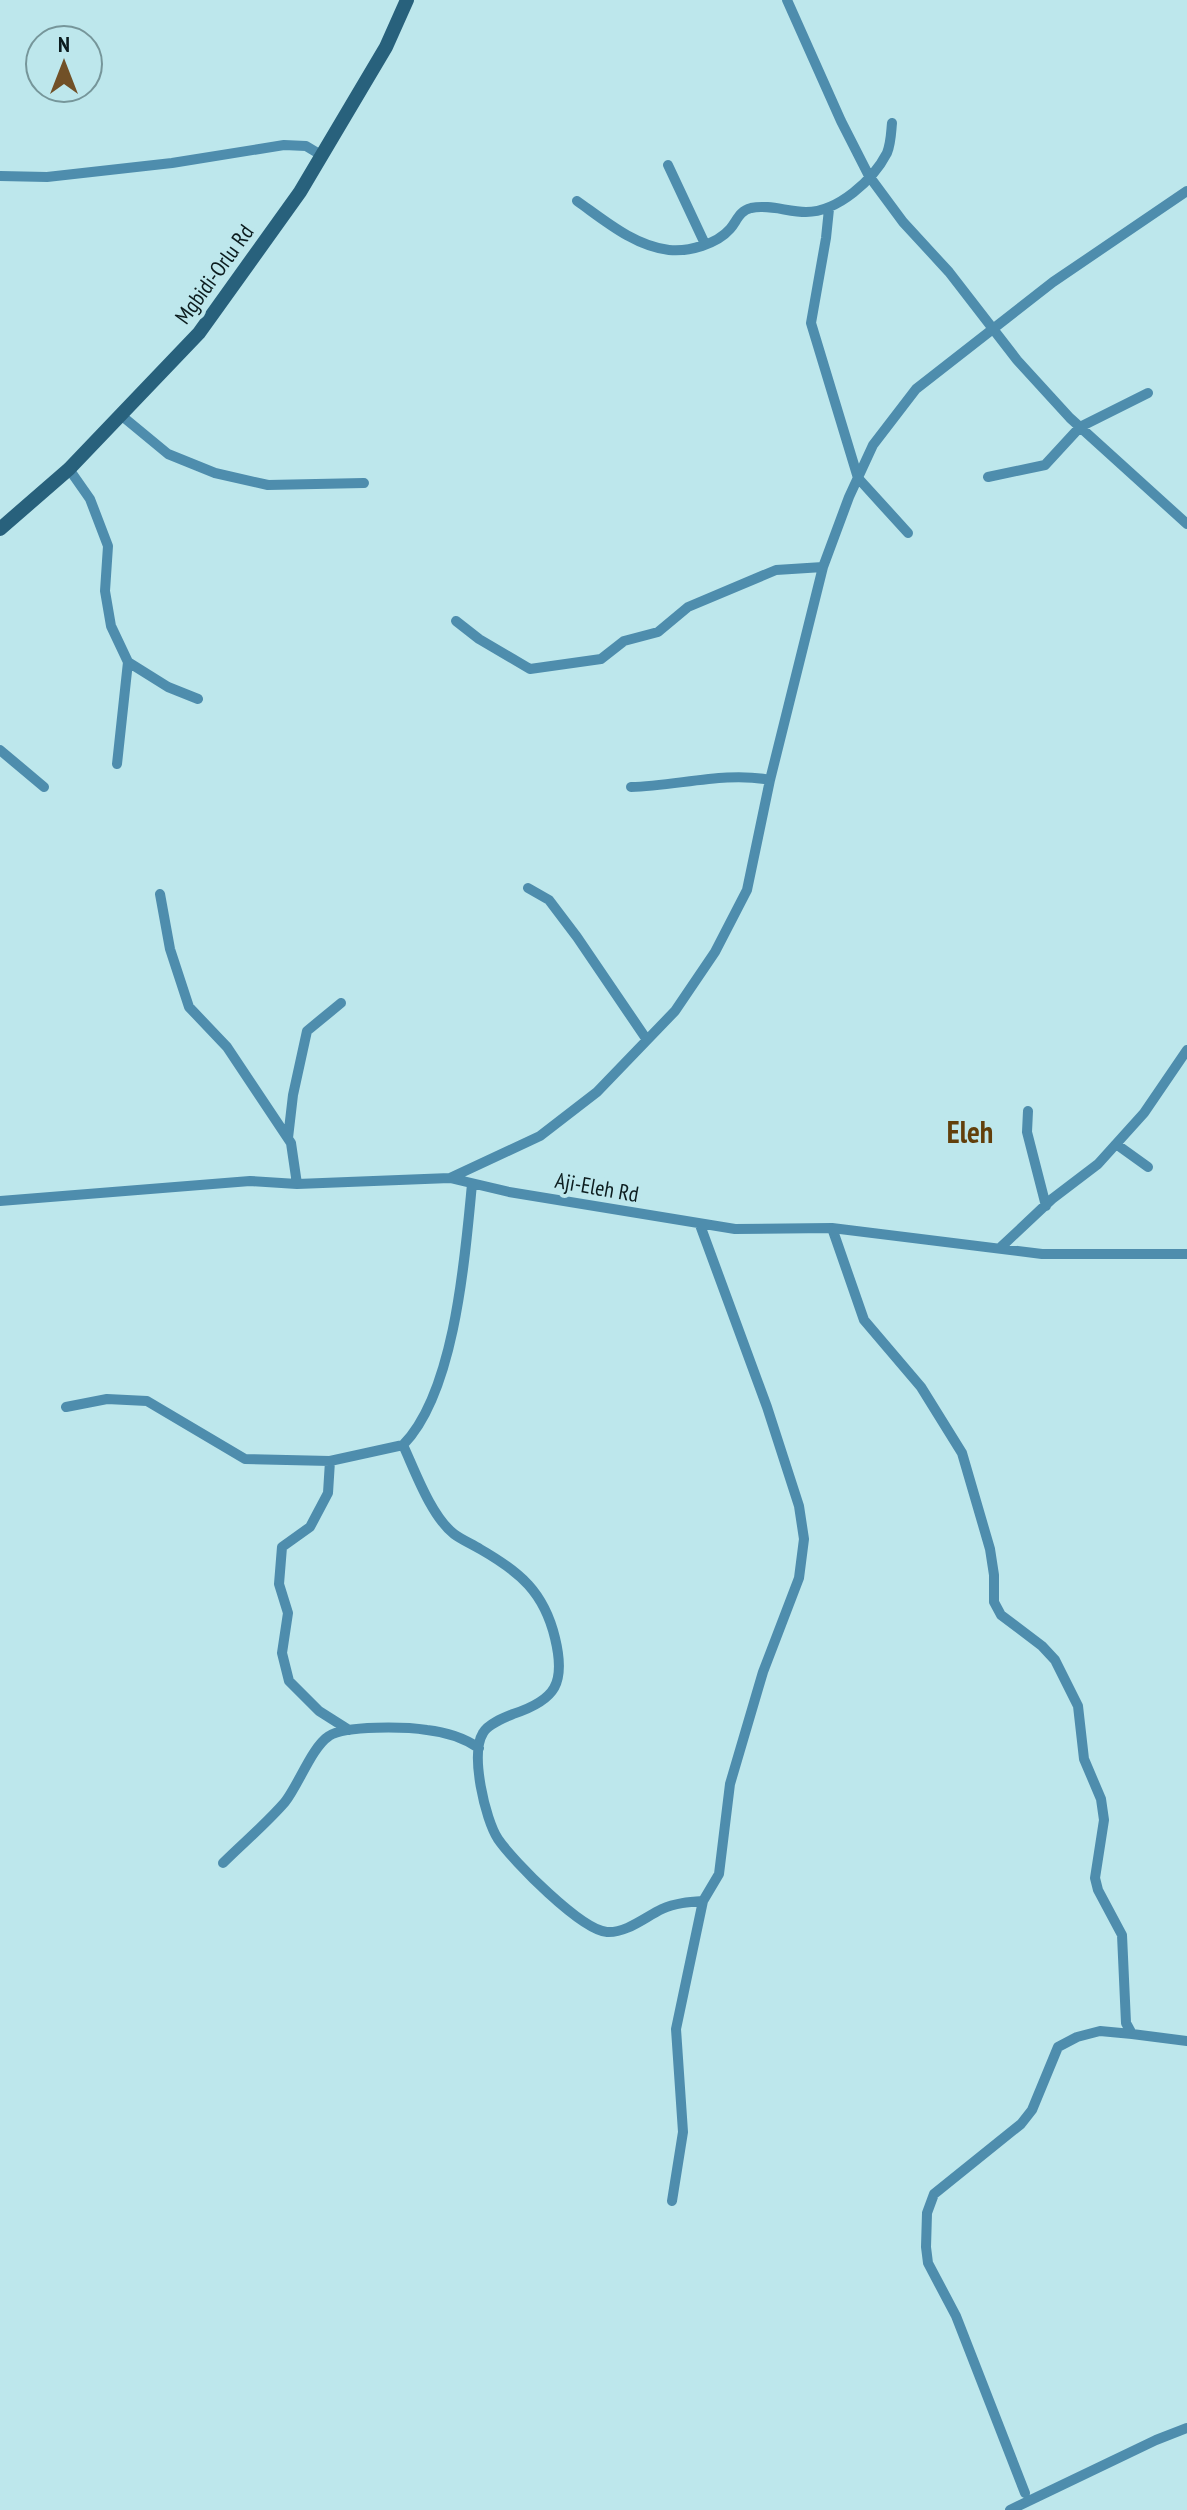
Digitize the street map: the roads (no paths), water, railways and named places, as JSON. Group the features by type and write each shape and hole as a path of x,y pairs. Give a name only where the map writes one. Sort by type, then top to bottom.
{"main road":[{"name":"Mgbidi-Orlu Rd","path":"0,529 69,469 199,333 300,192 386,47 407,0"}],"street":[{"path":"787,0 869,176 903,222 949,272 1017,360 1080,427 1187,524"},
{"path":"577,201 628,236 649,244 669,250 713,243 749,208 806,212 829,209 844,199 886,155 892,123"},
{"path":"0,176 47,177 172,163 284,145 306,146 321,155"},
{"path":"668,165 705,244"},
{"path":"450,1178 540,1136 597,1092 675,1011 715,952 747,890 770,780 823,567 873,445 916,389 1053,282 1187,191"},
{"path":"829,209 811,323 858,478 908,533"},
{"path":"988,477 1045,465 1080,427 1148,393"},
{"path":"122,416 168,454 215,473 268,485 364,483"},
{"path":"69,469 90,499 108,546 105,591 111,626 128,662 117,764"},
{"path":"456,621 479,639 530,669 601,659 624,641 658,632 688,607 776,570 823,567"},
{"path":"128,662 168,687 198,699"},
{"path":"0,750 44,787"},
{"path":"631,787 749,775 770,780"},
{"path":"528,888 549,900 647,1040"},
{"path":"160,894 170,949 189,1007 227,1047 288,1138 297,1184"},
{"path":"288,1138 293,1095 307,1031 341,1003"},
{"path":"1001,1247 1098,1164 1144,1113 1187,1050"},
{"path":"1028,1111 1027,1132 1046,1206"},
{"path":"1116,1144 1148,1167"},
{"name":"Aji-Eleh Rd","path":"0,1201 250,1181 297,1184 450,1178 735,1229 832,1228 1042,1254 1187,1254"},
{"path":"66,1407 107,1399 147,1401 245,1459 330,1461 403,1445 417,1431 442,1376 457,1300 472,1184"},
{"path":"672,2201 683,2132 676,2029 703,1901 719,1874 730,1784 763,1672 799,1578 804,1539 799,1506 767,1407 700,1225"},
{"path":"832,1228 864,1320 921,1387 962,1453 990,1549 994,1602 1001,1615 1042,1646 1055,1660 1078,1706 1084,1759 1101,1799 1104,1820 1095,1878 1098,1890 1122,1935 1126,2023 1132,2034"},
{"path":"403,1445 437,1515 453,1533 514,1571 533,1587 547,1611 556,1640 559,1684 551,1695 528,1709 500,1719 482,1734 479,1781 485,1811 498,1839 579,1920 593,1929 616,1932 663,1908 703,1901"},
{"path":"330,1461 328,1493 310,1527 282,1547 279,1584 288,1613 282,1653 289,1681 319,1711 349,1730"},
{"path":"223,1863 283,1804 298,1785 324,1739 333,1733 349,1730 427,1730 459,1738 479,1748"},
{"path":"1025,2493 956,2316 928,2263 927,2213 934,2194 1021,2124 1032,2110 1058,2047 1077,2037 1100,2031 1187,2041"},
{"path":"1010,2510 1187,2428"}],"district":[{"name":"Eleh","path":"970,1131"}]}
